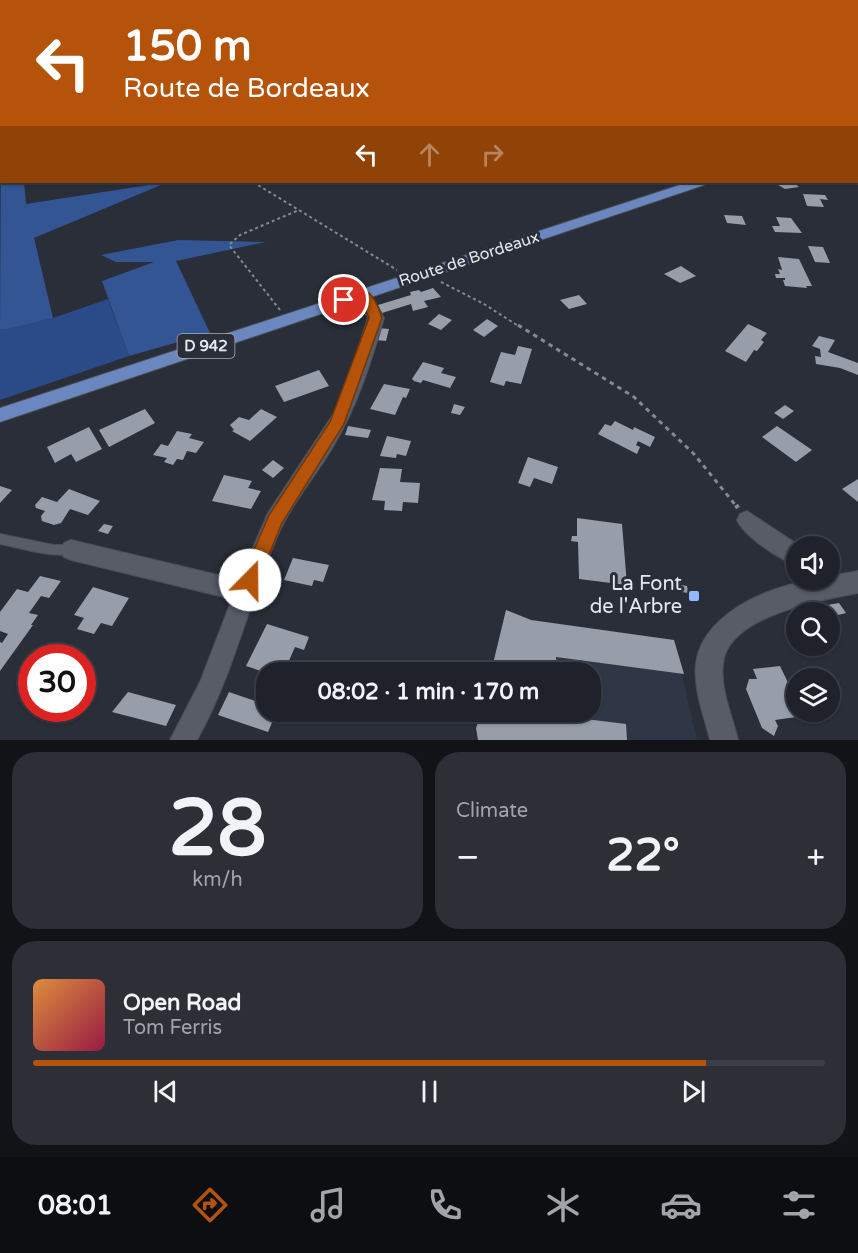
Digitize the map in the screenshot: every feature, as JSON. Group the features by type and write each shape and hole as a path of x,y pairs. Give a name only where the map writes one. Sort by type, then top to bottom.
{"main road":[{"name":"Route de Bordeaux","path":"0,415 697,183"},
{"path":"724,740 708,678 711,653 721,635 733,622 760,608 847,584"}],"street":[{"path":"183,740 224,652 245,592 275,520 328,439 347,402 376,318 363,294"},
{"path":"747,520 786,549"},
{"path":"71,550 245,592"}],"lane":[{"path":"0,539 54,550 71,550"}],"path":[{"path":"255,183 380,261 494,310 634,397 694,454 747,520"},
{"path":"287,319 229,246 240,235 300,210"}],"shaded area":[{"path":"1,183 24,183 26,204 166,183 34,238 53,318 0,329"},
{"path":"178,240 266,242 176,261 210,333 129,356 102,281 154,262 116,262 101,255"},
{"path":"108,299 129,356 0,400 0,329 53,318"},
{"path":"506,610 532,620 674,640 697,740 478,740 477,722 601,722 601,662 493,662"}],"building":[{"path":"775,183 794,183 799,187 785,189"},
{"path":"803,194 825,195 828,200 820,199 824,207 807,206"},
{"path":"724,215 742,216 746,225 727,223"},
{"path":"776,217 791,218 802,233 775,232 772,226 780,226"},
{"path":"808,246 823,247 830,263 815,262"},
{"path":"778,257 799,259 812,286 806,286 807,288 785,286 783,280 785,278 776,278 775,274 780,274 778,269 782,270"},
{"path":"681,266 696,276 680,283 664,274"},
{"path":"433,288 441,297 424,301 428,307 413,311 411,304 382,313 378,305 411,295 410,292 419,290 421,292"},
{"path":"579,295 587,304 569,309 560,300"},
{"path":"439,314 452,320 441,330 428,324"},
{"path":"487,319 498,326 484,337 473,330"},
{"path":"748,324 767,333 761,340 764,342 757,351 754,350 746,362 725,351"},
{"path":"378,328 389,329 386,341 375,340"},
{"path":"819,336 835,340 828,352 858,363 858,375 840,368 816,364 815,356 821,357 820,349 812,346"},
{"path":"518,346 532,349 521,384 506,381 504,386 490,382 501,352 515,355"},
{"path":"423,362 444,368 441,373 456,377 450,388 423,380 421,383 414,381 412,379"},
{"path":"319,370 329,386 284,402 275,386"},
{"path":"384,384 410,389 406,398 403,397 395,415 370,409"},
{"path":"454,404 465,407 460,415 451,413"},
{"path":"785,405 794,411 783,419 774,413"},
{"path":"145,409 155,423 109,447 99,430"},
{"path":"261,409 277,417 250,441 232,431 234,430 230,425 239,417 249,420"},
{"path":"615,421 655,437 650,447 638,441 636,445 640,447 637,454 598,434 605,424 611,426"},
{"path":"348,426 371,430 368,438 345,435"},
{"path":"777,426 812,450 796,462 762,437"},
{"path":"89,427 102,449 76,462 71,454 55,463 47,447"},
{"path":"177,431 192,434 189,438 204,442 196,453 187,451 183,460 177,459 173,465 164,462 167,458 153,455 161,444 168,446"},
{"path":"387,436 411,441 406,456 397,454 396,458 380,456"},
{"path":"528,457 558,467 552,484 534,478 530,487 518,483"},
{"path":"273,460 284,468 273,478 262,470"},
{"path":"380,468 402,469 400,482 420,483 418,503 403,502 402,511 384,510 385,501 372,500"},
{"path":"224,475 252,481 248,488 261,491 251,509 212,501"},
{"path":"858,479 858,502 842,489"},
{"path":"0,486 12,490 0,503"},
{"path":"69,489 100,501 88,515 70,509 61,523 54,525 42,521 41,516 45,511 36,508 35,505 42,497 57,502"},
{"path":"577,518 622,524 627,585 579,579 578,542 571,541 572,536 577,536"},
{"path":"104,524 113,526 108,534 98,531"},
{"path":"293,558 329,565 323,582 314,580 312,586 284,580"},
{"path":"40,576 61,581 49,598 41,596 29,613 38,615 0,671 0,642 2,643 8,634 0,631 0,612 17,589 28,592"},
{"path":"675,584 687,586 688,593 676,591"},
{"path":"93,587 129,598 112,626 101,623 94,634 77,629 84,618 74,615"},
{"path":"840,604 846,613 840,614"},
{"path":"506,610 531,620 674,640 684,674 556,657 556,662 493,662"},
{"path":"267,624 309,637 304,650 295,647 288,662 256,662 256,669 246,666"},
{"path":"780,666 786,678 786,718 775,720 778,726 774,736 762,728 746,689 749,679 757,679 753,669"},
{"path":"128,692 176,705 166,726 112,712"},
{"path":"229,692 256,701 256,722 272,722 268,732 218,715"},
{"path":"601,721 626,724 627,740 478,740 476,728 478,722"}],"place":[{"name":"La Font de l'Arbre","path":"694,596"}],"route":[{"path":"250,580 275,520 337,424 370,336 376,318 370,303 363,294 344,300"}]}
